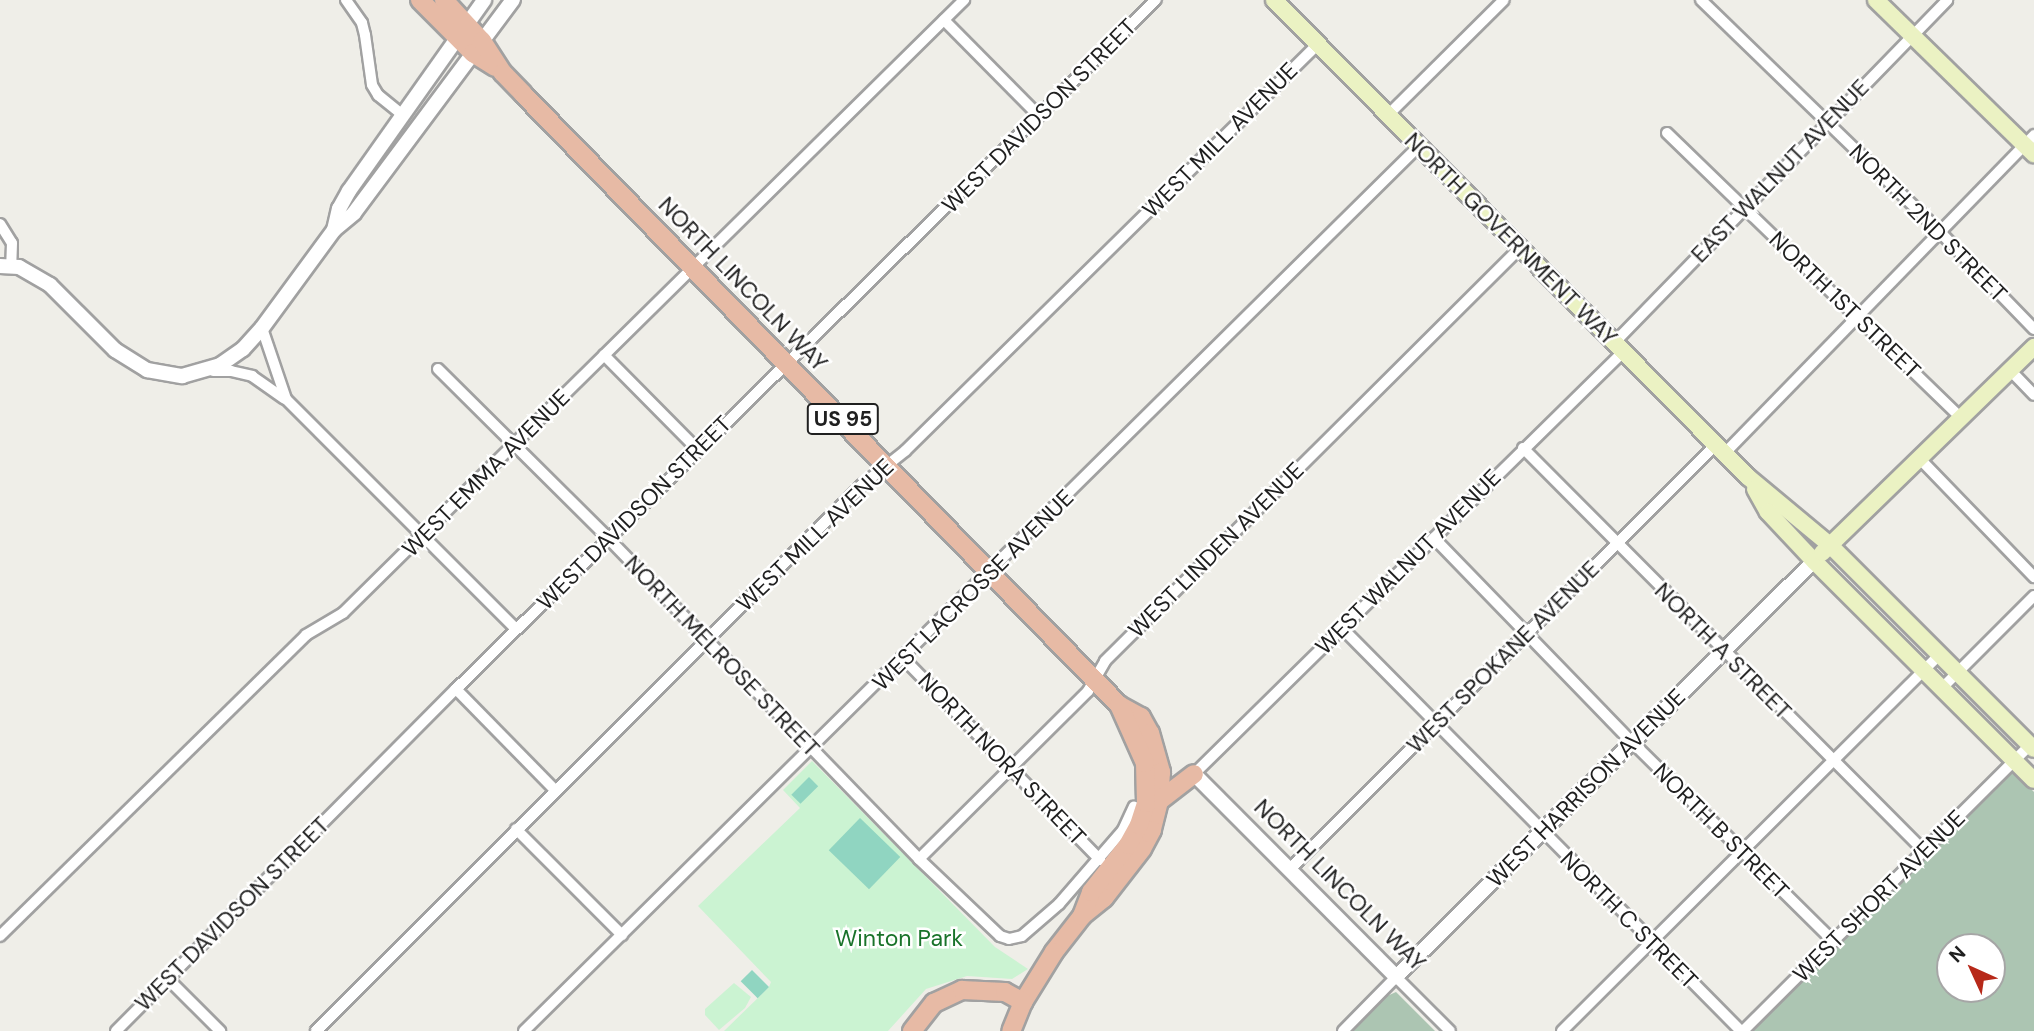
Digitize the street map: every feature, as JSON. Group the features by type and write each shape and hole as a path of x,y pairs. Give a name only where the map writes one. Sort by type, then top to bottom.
{"highway":[{"name":"US 95","path":"420,0 462,31 477,47"},
{"name":"US 95","path":"444,0 462,31"},
{"name":"NORTH LINCOLN WAY","path":"477,47 1096,678"},
{"name":"US 95","path":"1083,916 1090,892 1139,825 1146,803 1145,763 1119,705 1096,678"},
{"name":"US 95","path":"1011,1031 1023,1002 1054,952 1083,916 1104,898 1142,849 1152,830 1160,801 1160,764 1150,733 1141,717 1119,705"},
{"path":"1160,764 1174,773 1194,774"},
{"path":"1160,801 1194,774"},
{"path":"912,1031 934,1003 961,990 1005,992 1023,1002"}],"main road":[{"path":"1876,0 2031,144"},
{"name":"NORTH GOVERNMENT WAY","path":"1277,1 1720,450 1748,477 1830,545 2032,747"},
{"name":"WEST HARRISON AVENUE","path":"1814,561 2034,348"},
{"name":"NORTH GOVERNMENT WAY","path":"1748,477 1769,512 1814,561 2034,780"}],"street":[{"path":"346,0 362,23 372,85 378,95 403,115"},
{"path":"334,230 339,209 349,191 484,0"},
{"path":"206,371 232,357 262,328 334,230 354,213 513,0"},
{"name":"WEST EMMA AVENUE","path":"0,936 297,644 313,630 343,614 964,0"},
{"name":"WEST DAVIDSON STREET","path":"116,1031 516,629 1156,0"},
{"path":"1388,115 1504,0"},
{"name":"NORTH 2ND STREET","path":"1701,0 1940,232 2034,329"},
{"name":"EAST WALNUT AVENUE","path":"1619,347 1744,208 1947,0"},
{"path":"944,20 1039,116"},
{"name":"WEST MILL AVENUE","path":"316,1031 707,639 887,464 905,451 1318,44"},
{"name":"NORTH 1ST STREET","path":"1667,133 1962,419"},
{"name":"WEST SPOKANE AVENUE","path":"1290,869 1616,544 1720,450 2031,144"},
{"name":"WEST LACROSSE AVENUE","path":"524,1031 904,659 1419,146"},
{"path":"0,224 12,243 6,266 50,285 134,364 171,376 206,371 245,374 261,380 286,399 516,629"},
{"name":"WEST LINDEN AVENUE","path":"919,859 1088,691 1105,661 1520,248"},
{"path":"262,328 286,399"},
{"name":"WEST WALNUT AVENUE","path":"1194,774 1523,449 1619,347"},
{"path":"604,355 698,450"},
{"name":"NORTH MELROSE STREET","path":"438,369 608,538 919,859 1000,936 1009,939 1031,930 1100,860"},
{"path":"2011,371 2034,395"},
{"name":"NORTH A STREET","path":"1523,449 1925,852"},
{"path":"1921,460 2034,577"},
{"name":"NORTH B STREET","path":"1434,538 1632,742 1834,942"},
{"name":"WEST HARRISON AVENUE","path":"1343,1031 1814,561"},
{"path":"1942,688 2034,596"},
{"name":"NORTH C STREET","path":"1342,628 1742,1031"},
{"path":"1562,1031 1940,654"},
{"name":"NORTH NORA STREET","path":"904,659 1100,860"},
{"path":"456,689 555,790"},
{"name":"NORTH GOVERNMENT WAY","path":"2015,761 2032,747"},
{"name":"WEST SHORT AVENUE","path":"1742,1031 2015,761"},
{"name":"NORTH LINCOLN WAY","path":"1194,774 1450,1031"},
{"path":"1100,860 1129,820 1134,806"},
{"path":"516,829 622,935"},
{"path":"168,979 220,1031"}],"green space":[{"name":"Winton Park","path":"812,761 995,947 1028,969 1012,979 967,976 926,989 888,1031 724,1031 771,982 698,906 800,808 783,790"},
{"path":"2010,773 2015,773 2034,792 2034,1031 1750,1031"},
{"path":"809,777 818,786 801,804 791,795"},
{"path":"860,818 900,857 869,889 829,850"},
{"path":"752,970 769,987 758,998 741,981"},
{"path":"734,983 751,997 745,1008 719,1030 705,1015 705,1009"},
{"path":"1396,992 1435,1031 1352,1031 1387,996"}]}
